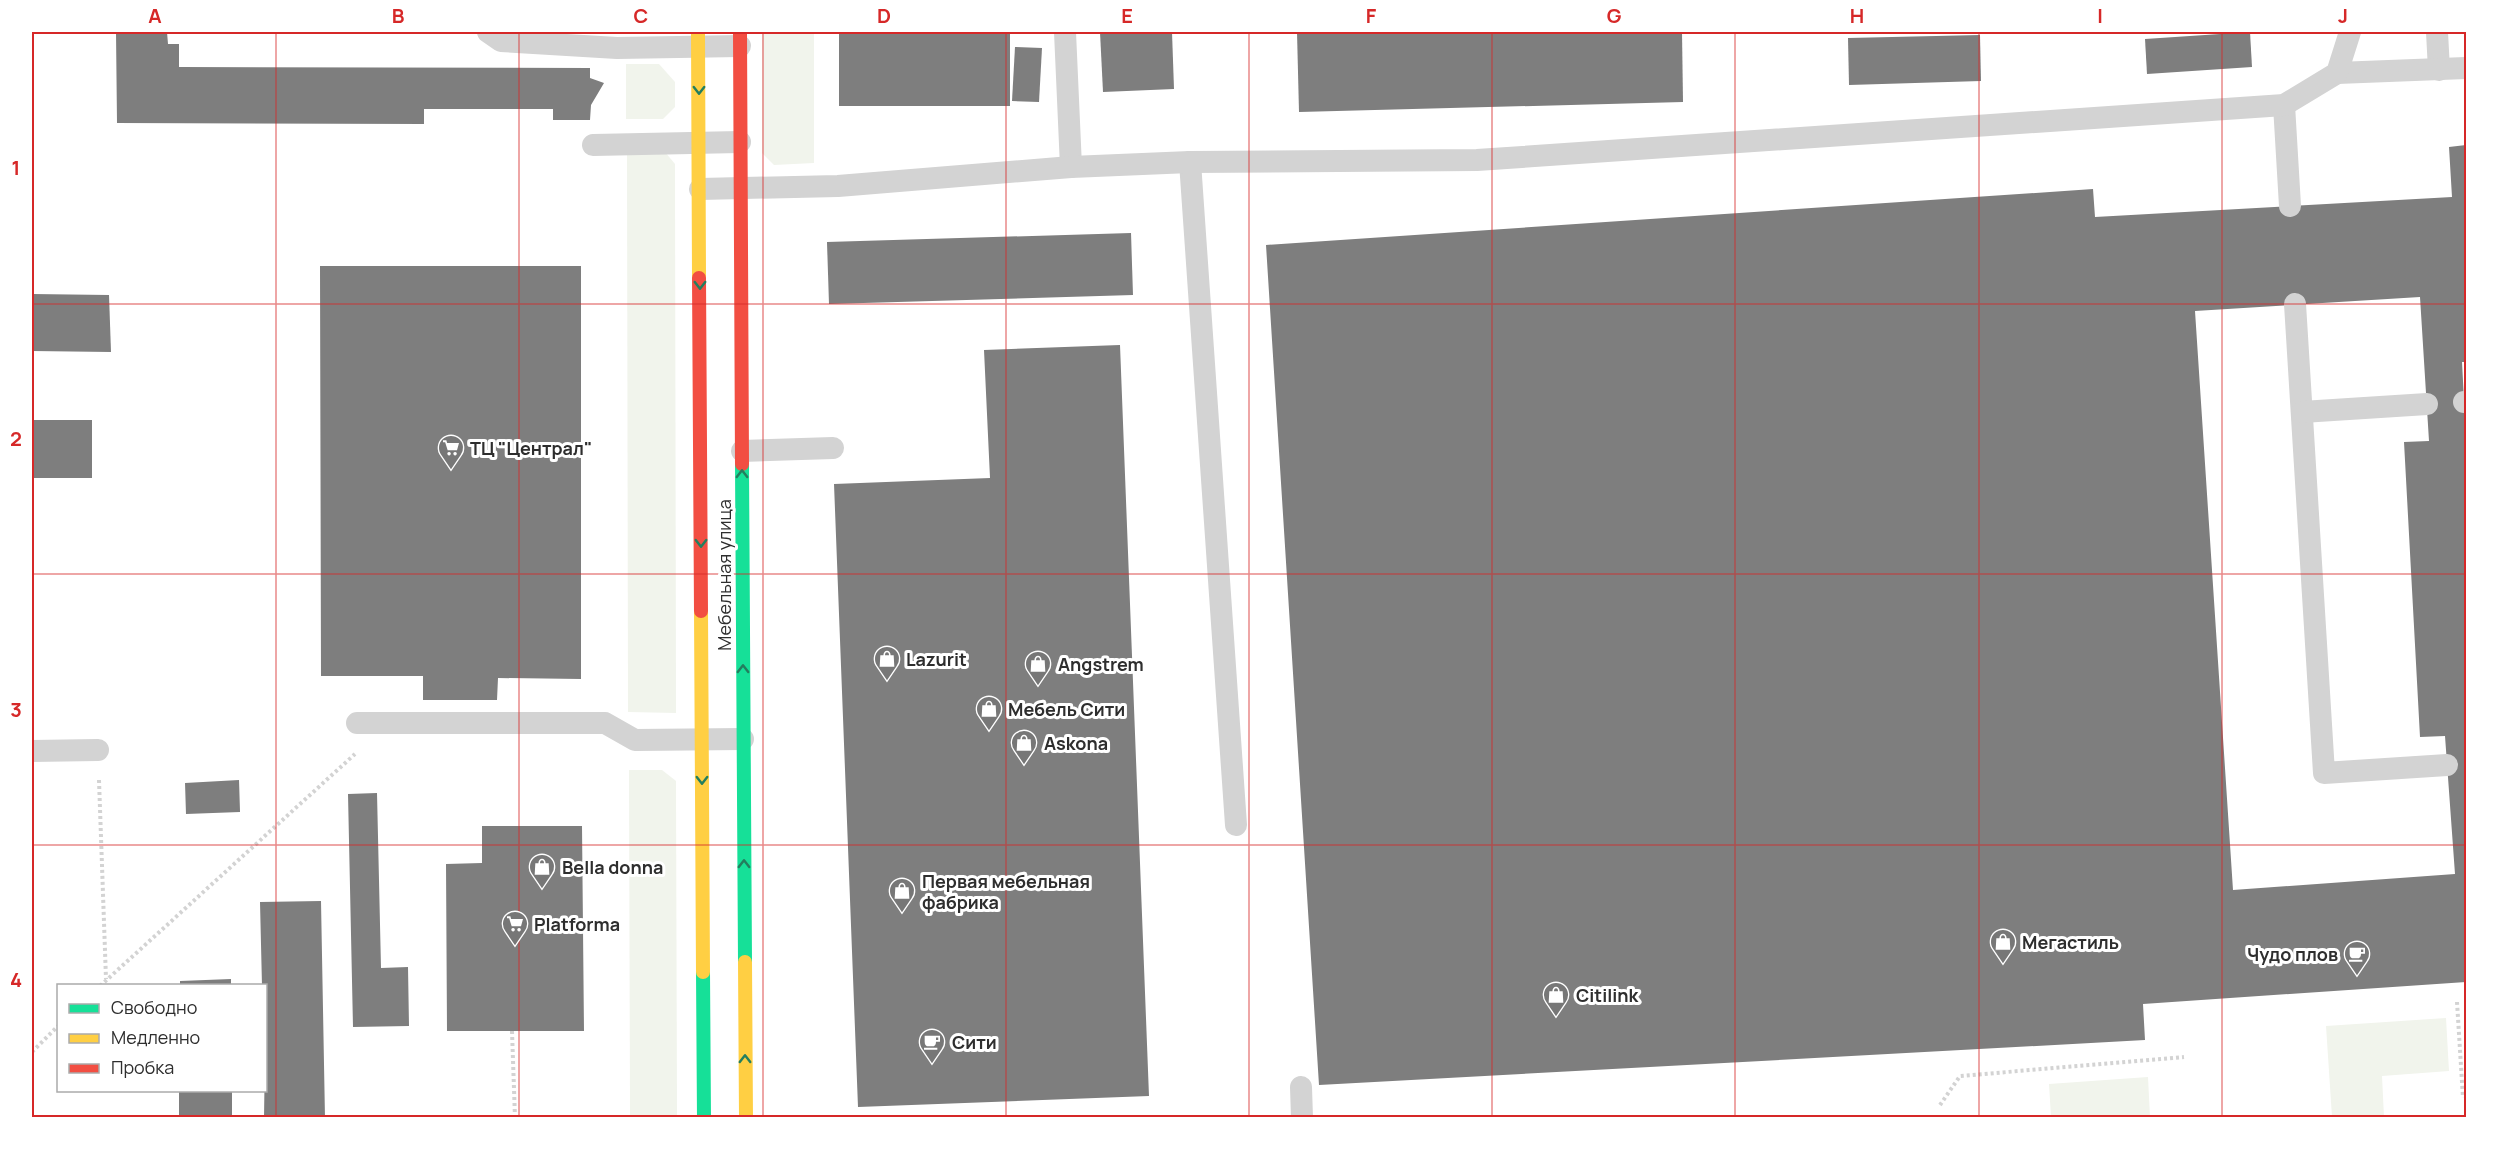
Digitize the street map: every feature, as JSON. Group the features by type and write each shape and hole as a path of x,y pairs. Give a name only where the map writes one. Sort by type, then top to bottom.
{"street":[{"name":"Мебельная улица","path":"698,39 704,1118"},
{"name":"Мебельная улица","path":"740,39 746,1118"}],"lane":[{"path":"488,32 501,41 617,48 698,39 740,39"},
{"path":"1065,32 1071,167"},
{"path":"2337,74 2350,32"},
{"path":"2437,32 2439,70"},
{"path":"700,189 850,185 1071,167 1190,162 1477,160 2284,105 2337,74 2466,68"},
{"path":"2284,105 2290,206"},
{"path":"593,145 740,142"},
{"path":"1190,162 1236,825"},
{"path":"2295,304 2324,773 2447,765"},
{"path":"2301,412 2427,404"},
{"path":"742,451 833,448"},
{"path":"357,723 605,723 635,740 743,739"},
{"path":"32,751 98,750"},
{"path":"1301,1087 1302,1118"}],"path":[{"path":"102,984 388,723"},
{"path":"98,750 106,980"},
{"path":"2457,1002 2463,1098"},
{"path":"32,1052 57,1027"},
{"path":"512,1031 515,1118"},
{"path":"1940,1105 1960,1076 2184,1057"}],"shaded area":[{"path":"762,32 814,32 814,163 774,165 762,153"},
{"path":"626,64 659,64 675,82 675,107 663,119 626,119"},
{"path":"665,152 675,164 676,713 628,712 627,153"},
{"path":"629,770 662,770 676,781 677,1115 630,1116"},
{"path":"2446,1018 2449,1071 2382,1076 2384,1117 2332,1117 2326,1026"},
{"path":"2148,1077 2150,1117 2051,1117 2049,1084"}],"building":[{"path":"116,32 167,32 168,44 179,44 179,67 590,68 590,78 604,83 591,105 590,120 553,120 553,109 424,109 424,124 117,123"},
{"path":"839,32 1010,32 1010,106 839,106"},
{"path":"1100,32 1172,32 1174,89 1103,92"},
{"path":"1297,32 1682,32 1683,102 1299,112"},
{"path":"2250,32 2252,67 2147,74 2145,39"},
{"path":"1980,35 1981,81 1849,85 1848,38"},
{"path":"1015,47 1042,48 1039,102 1012,101"},
{"path":"2466,145 2466,362 2462,362 2466,438 2466,982 2143,1004 2145,1040 1319,1085 1266,245 2093,189 2095,217 2452,197 2449,147","holes":["2420,297 2429,441 2404,442 2420,737 2445,736 2455,874 2233,890 2195,311"]},
{"path":"1131,233 1133,295 829,304 827,242"},
{"name":"ТЦ \"Централ\"","path":"320,266 581,266 581,679 498,678 497,700 423,700 423,676 321,676"},
{"path":"32,294 109,295 111,352 32,351"},
{"name":"Мебель Сити","path":"1120,345 1149,1096 858,1107 834,484 990,478 984,350"},
{"path":"32,420 92,420 92,478 32,478"},
{"path":"239,780 240,812 186,814 185,783"},
{"path":"377,793 381,968 408,967 409,1026 353,1027 348,794"},
{"name":"Platforma","path":"482,826 582,826 584,1031 447,1031 446,864 482,863"},
{"path":"321,901 325,1118 264,1118 264,1092 267,1092 267,984 262,984 260,902"},
{"path":"231,979 231,984 180,984 180,981"},
{"path":"179,1092 232,1092 232,1118 179,1118"}],"traffic: fast":[{"path":"742,464 745,962"},
{"path":"703,972 704,1118"}],"traffic: slow":[{"path":"698,32 699,278"},
{"path":"701,611 703,972"},
{"path":"745,962 746,1118"}],"traffic: jam":[{"path":"740,32 742,464"},
{"path":"699,278 701,611"}],"place":[{"name":"ТЦ \"Централ\"","path":"451,471"},
{"name":"Lazurit","path":"887,682"},
{"name":"Angstrem","path":"1038,687"},
{"name":"Мебель Сити","path":"989,732"},
{"name":"Askona","path":"1024,766"},
{"name":"Bella donna","path":"542,890"},
{"name":"Первая мебельная фабрика","path":"902,914"},
{"name":"Platforma","path":"515,947"},
{"name":"Мегастиль","path":"2003,965"},
{"name":"Чудо плов","path":"2357,977"},
{"name":"Citilink","path":"1556,1018"},
{"name":"Сити","path":"932,1065"}]}
